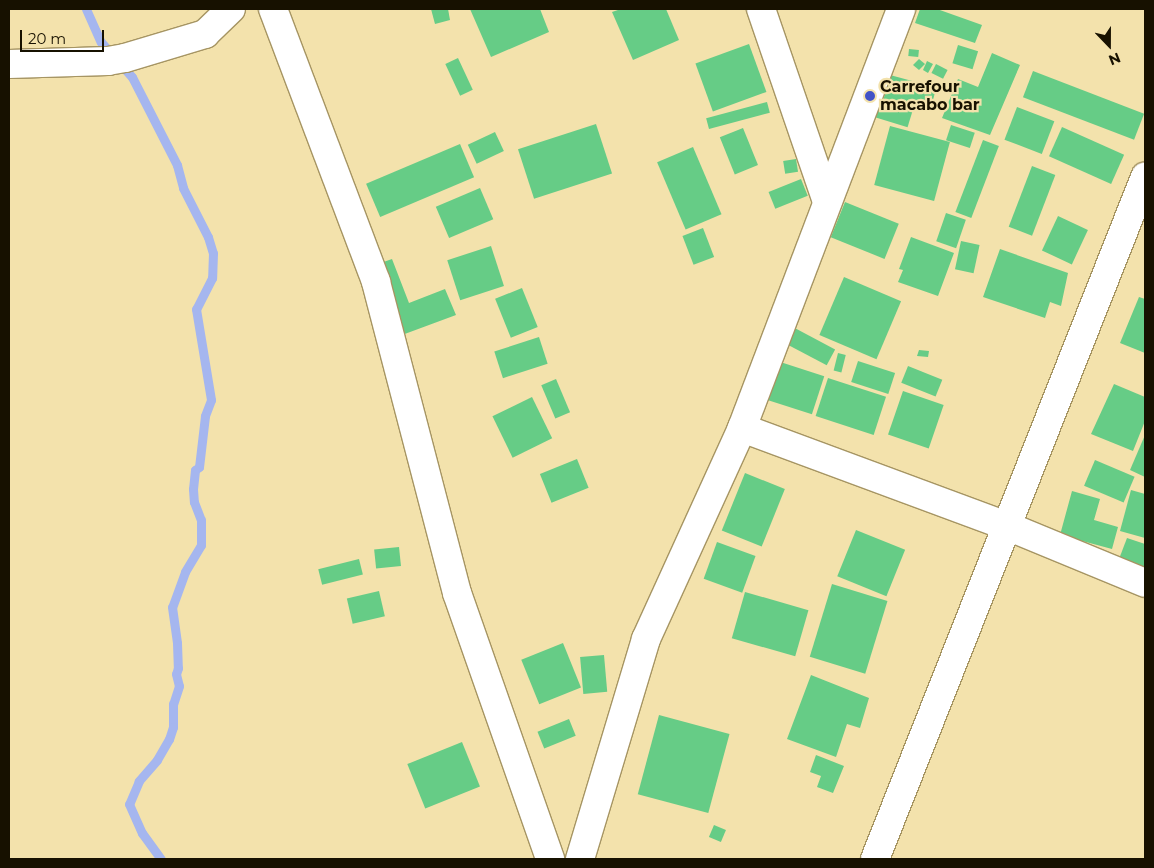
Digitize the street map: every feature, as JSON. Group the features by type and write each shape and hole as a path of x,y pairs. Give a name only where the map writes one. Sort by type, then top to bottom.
{"street":[{"path":"9,64 116,59 205,34 231,9"},
{"path":"273,9 376,282 457,592 550,859"},
{"path":"762,9 827,202"},
{"path":"580,859 646,639 742,428 901,9"},
{"path":"875,859 1145,176"},
{"path":"742,428 1007,526 1145,583"}],"building":[{"path":"431,9 448,9 450,20 435,24"},
{"path":"470,9 540,9 549,32 491,57"},
{"path":"621,9 666,9 679,40 633,60 612,12"},
{"path":"920,9 937,9 982,25 975,43 915,23"},
{"path":"749,44 766,92 713,111 695,63"},
{"path":"958,45 978,51 973,69 952,63"},
{"path":"909,49 919,50 918,57 908,56"},
{"path":"992,53 1020,65 990,135 942,118 958,79 978,87"},
{"path":"458,58 473,90 460,96 445,64"},
{"path":"919,59 925,64 919,70 913,65"},
{"path":"927,61 933,64 928,73 923,70"},
{"path":"936,64 948,70 943,79 931,73"},
{"path":"1033,71 1144,114 1134,140 1023,97"},
{"path":"890,75 936,87 930,112 884,99"},
{"path":"880,101 913,111 908,127 875,117"},
{"path":"767,102 770,113 709,129 706,118"},
{"path":"1017,107 1054,121 1042,154 1004,140"},
{"path":"596,124 612,173 534,199 518,149"},
{"path":"951,125 975,133 970,148 946,140"},
{"path":"890,126 950,142 934,201 874,185"},
{"path":"1062,127 1124,155 1111,184 1049,156"},
{"path":"743,128 758,165 735,174 720,137"},
{"path":"495,132 504,151 477,164 468,145"},
{"path":"983,140 999,146 971,218 955,212"},
{"path":"460,144 474,177 380,217 366,184"},
{"path":"693,147 722,214 686,229 657,162"},
{"path":"796,159 798,172 785,174 783,161"},
{"path":"1032,166 1055,175 1032,236 1009,227"},
{"path":"801,179 808,196 775,209 769,192"},
{"path":"480,188 493,219 449,238 436,207"},
{"path":"845,202 899,224 885,259 831,237"},
{"path":"946,213 966,220 956,248 936,241"},
{"path":"1058,216 1088,230 1072,264 1042,250"},
{"path":"703,228 714,257 694,265 682,236"},
{"path":"911,237 954,253 938,296 898,282 903,270 899,269"},
{"path":"961,241 980,245 974,273 955,269"},
{"path":"491,246 504,286 460,300 447,260"},
{"path":"1000,249 1068,273 1061,306 1050,302 1045,318 983,297"},
{"path":"392,259 409,303 445,289 456,315 402,335 375,265"},
{"path":"844,277 901,301 876,359 819,335"},
{"path":"522,288 538,327 511,338 495,299"},
{"path":"1139,297 1145,299 1145,353 1120,343"},
{"path":"791,326 835,349 827,365 783,342"},
{"path":"539,337 548,364 503,378 494,352"},
{"path":"919,350 929,351 928,357 917,356"},
{"path":"838,353 846,355 841,372 834,370"},
{"path":"771,359 824,376 812,414 759,397"},
{"path":"858,361 895,373 888,394 851,382"},
{"path":"908,366 942,380 936,397 901,383"},
{"path":"828,378 886,397 874,435 816,416"},
{"path":"556,379 570,412 555,418 541,385"},
{"path":"1114,384 1145,397 1145,421 1133,451 1091,434"},
{"path":"903,391 944,405 929,448 888,434"},
{"path":"532,397 552,438 513,458 492,416"},
{"path":"1145,435 1145,477 1130,470"},
{"path":"577,459 589,488 552,503 540,474"},
{"path":"1095,460 1135,477 1124,503 1084,486"},
{"path":"745,473 785,489 762,547 722,530"},
{"path":"1131,490 1145,494 1145,538 1120,531"},
{"path":"1072,491 1100,499 1094,520 1118,527 1112,549 1060,535"},
{"path":"856,530 905,550 886,596 837,576"},
{"path":"1127,538 1145,544 1145,568 1119,559"},
{"path":"717,542 756,556 742,593 704,579"},
{"path":"399,547 401,566 376,569 374,550"},
{"path":"359,559 363,575 322,585 318,569"},
{"path":"832,584 887,601 865,674 810,657"},
{"path":"379,591 385,616 353,624 347,598"},
{"path":"745,592 808,610 795,656 732,638"},
{"path":"563,643 581,688 539,704 521,660"},
{"path":"604,655 607,692 583,694 580,657"},
{"path":"811,675 869,698 860,728 847,724 836,757 787,739"},
{"path":"659,715 730,734 708,813 638,794"},
{"path":"569,719 576,736 544,748 537,732"},
{"path":"462,742 480,787 425,809 407,764"},
{"path":"816,755 844,766 833,793 817,787 821,776 810,772"},
{"path":"714,825 726,830 721,842 709,837"}],"waterway":[{"path":"86,9 101,42 132,77 177,165 183,188 208,237 213,253 212,278 196,309 211,400 205,416 199,467 195,470 193,489 194,502 201,520 201,545 185,572 172,607 177,643 178,668 176,674 179,686 173,704 173,727 169,739 157,760 139,781 129,804 142,833 161,859"}],"place":[{"name":"Carrefour macabo bar","path":"870,96"}]}
